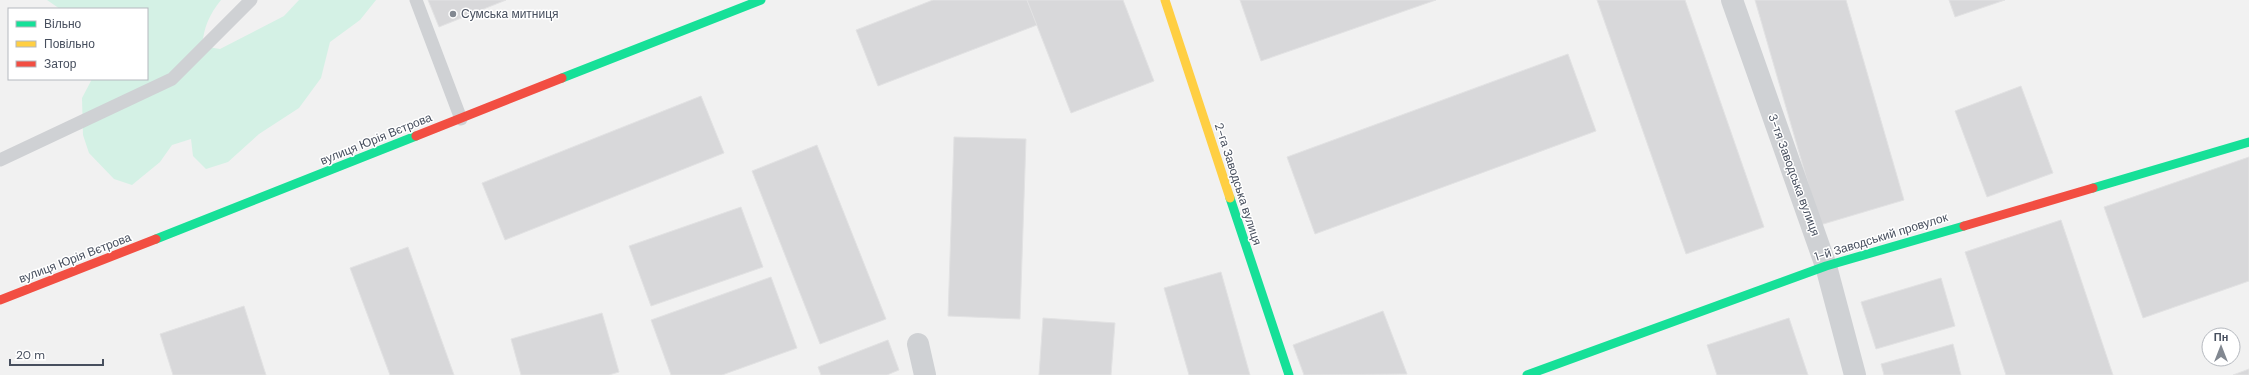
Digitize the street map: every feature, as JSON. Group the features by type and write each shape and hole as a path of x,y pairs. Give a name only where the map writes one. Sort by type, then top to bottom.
{"street":[{"name":"вулиця Юрія Вєтрова","path":"0,300 761,0"},
{"name":"2-га Заводська вулиця","path":"1165,0 1289,375"},
{"name":"3-тя Заводська вулиця","path":"1732,0 1826,266 1856,375"},
{"name":"1-й Заводський провулок","path":"1527,375 1826,266 2249,142"},
{"path":"918,344 925,375"}],"lane":[{"path":"0,160 172,79 251,0"},
{"path":"416,0 461,119"}],"green space":[{"path":"47,0 221,0 213,11 208,22 204,33 202,46 220,49 284,16 299,0 376,0 360,20 330,42 321,78 299,108 259,134 228,162 206,169 193,156 191,139 172,145 160,162 132,185 114,179 89,153 83,135 82,98 91,80 148,80 148,8 59,8"}],"building":[{"name":"Сумська митниця","path":"428,0 506,0 439,27"},
{"path":"933,0 1027,0 1037,25 878,86 856,30"},
{"path":"1027,0 1123,0 1154,81 1071,113"},
{"path":"1240,0 1436,0 1261,61"},
{"path":"1597,0 1685,0 1764,227 1686,254"},
{"path":"1755,0 1846,0 1904,200 1820,225"},
{"path":"1949,0 2005,0 1955,17"},
{"path":"1568,54 1596,131 1315,234 1287,157"},
{"path":"2021,86 2053,173 1987,197 1955,111"},
{"path":"701,96 724,153 505,240 482,183"},
{"path":"954,137 1026,139 1020,319 948,316"},
{"path":"817,145 886,319 820,344 752,171"},
{"path":"2249,157 2249,281 2143,318 2104,207"},
{"path":"741,207 763,267 651,306 629,246"},
{"path":"2061,220 2113,375 2006,375 1965,252"},
{"path":"408,247 454,375 390,375 350,268"},
{"path":"1221,272 1250,375 1189,375 1164,288"},
{"path":"771,277 797,348 722,375 671,375 651,320"},
{"path":"1941,278 1955,326 1876,349 1861,302"},
{"path":"244,306 266,375 173,375 160,334"},
{"path":"1383,311 1407,374 1304,375 1293,345"},
{"path":"602,313 619,372 609,375 521,375 511,339"},
{"path":"1043,318 1115,323 1111,375 1039,375"},
{"path":"1789,318 1808,375 1717,375 1707,345"},
{"path":"888,340 899,370 887,375 821,375 818,367"},
{"path":"1953,344 1961,375 1884,375 1881,364"},
{"path":"2249,369 2249,375 2233,375"}],"traffic: fast":[{"path":"562,78 761,0"},
{"path":"156,239 416,136"},
{"path":"2093,188 2249,142"},
{"path":"1230,198 1289,375"},
{"path":"1527,375 1826,266 1964,226"}],"traffic: slow":[{"path":"1165,0 1230,198"}],"traffic: jam":[{"path":"416,136 562,78"},
{"path":"1964,226 2093,188"},
{"path":"0,300 156,239"}],"place":[{"name":"Сумська митниця","path":"453,14"}]}
